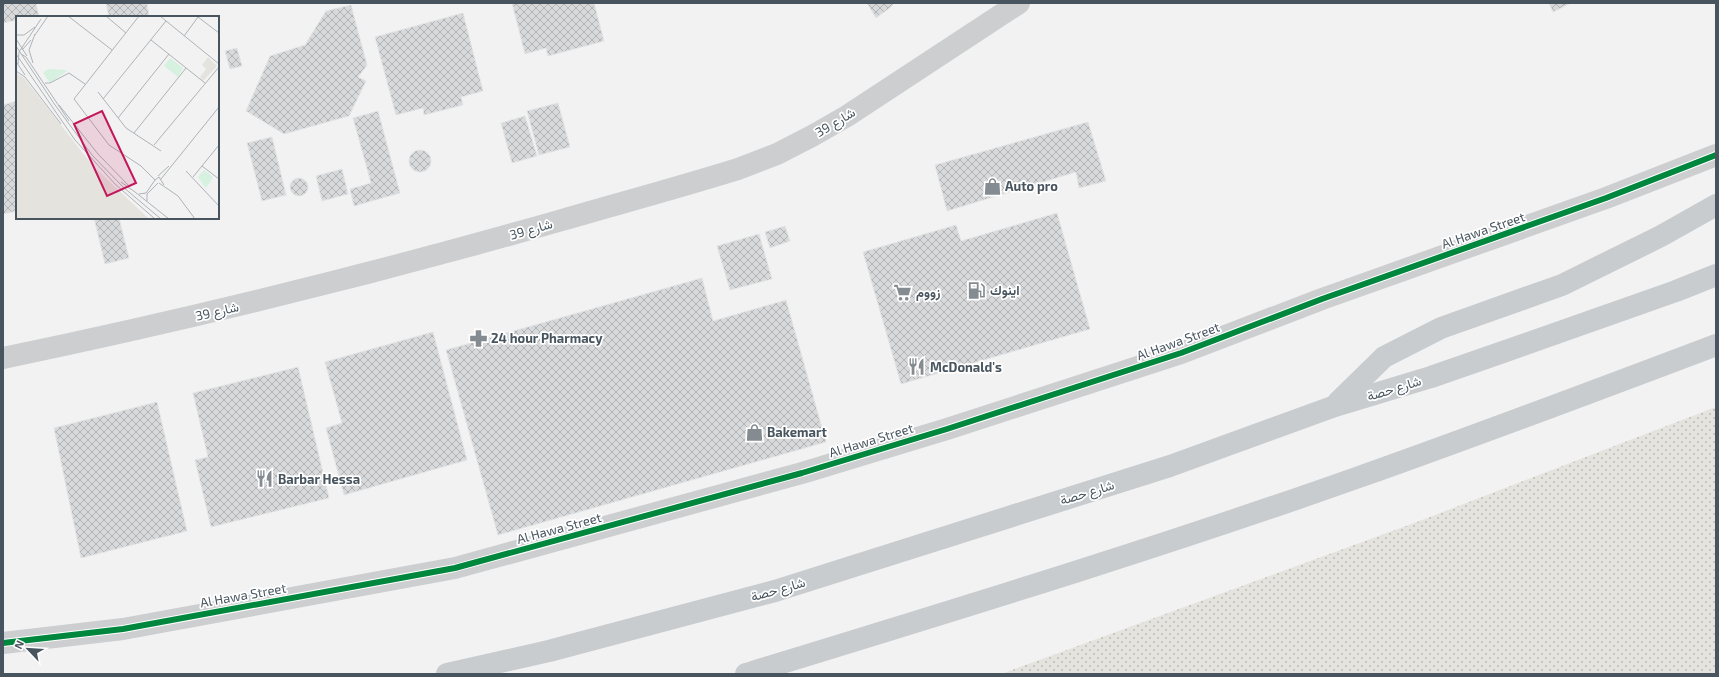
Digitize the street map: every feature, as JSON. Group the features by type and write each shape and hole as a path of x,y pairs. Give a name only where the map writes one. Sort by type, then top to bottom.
{"main road":[{"path":"1335,406 1384,357 1441,328 1562,285 1661,236 1716,205"},
{"name":"شارع حصة","path":"447,674 549,650 775,592 1170,466 1335,406 1503,352 1676,291 1716,274"},
{"path":"746,674 967,606 1356,478 1540,412 1716,345"}],"street":[{"name":"شارع 39","path":"3,358 149,327 440,255 738,169 776,154 847,116 1019,3"},
{"name":"Al Hawa Street","path":"3,643 123,629 455,568 802,473 947,429 1181,353 1322,299 1606,198 1716,155"}],"sand":[{"path":"1716,407 1716,674 1001,674 1417,522"}],"building":[{"path":"3,3 36,3 39,16 16,16 16,20 3,23"},
{"path":"106,3 147,3 149,16 109,16"},
{"path":"512,3 594,3 604,41 548,56 546,48 525,54"},
{"path":"867,3 894,3 876,18"},
{"path":"1549,3 1571,3 1553,12"},
{"path":"351,5 367,65 358,77 366,81 349,116 284,134 246,111 270,56 305,45 326,11"},
{"path":"463,13 483,91 461,97 463,105 424,115 423,108 396,115 375,37"},
{"path":"237,48 242,66 230,69 225,51"},
{"path":"16,101 16,211 3,214 3,105"},
{"path":"558,103 570,147 539,155 527,111"},
{"path":"378,111 400,193 354,206 350,189 371,183 353,118"},
{"path":"525,116 537,156 512,163 501,123"},
{"path":"1088,122 1106,181 1079,188 1076,172 947,211 935,165"},
{"path":"272,137 286,195 262,201 247,143"},
{"path":"420,150 428,153 431,161 428,169 420,172 412,169 409,161 412,153"},
{"path":"342,169 348,194 322,201 316,176"},
{"path":"299,178 305,181 308,187 305,193 299,196 293,193 290,187 293,181"},
{"name":"اينوك","path":"1057,213 1090,329 901,384 863,252 956,225 961,241"},
{"path":"94,219 119,219 129,258 105,264"},
{"path":"785,226 790,241 770,248 765,232"},
{"path":"759,234 772,279 730,290 717,246"},
{"path":"702,278 713,321 786,300 826,442 498,535 446,350"},
{"path":"433,332 467,460 344,495 326,428 342,423 325,362"},
{"path":"298,367 329,498 211,527 195,460 208,457 193,393"},
{"path":"157,402 187,531 81,558 54,428"}],"cycle path":[{"path":"3,643 123,629 455,568 802,473 947,429 1181,353 1322,299 1606,198 1716,155"}],"place":[{"name":"Auto pro","path":"992,186"},
{"name":"اينوك","path":"977,290"},
{"name":"زووم","path":"903,292"},
{"name":"24 hour Pharmacy","path":"478,338"},
{"name":"McDonald's","path":"917,367"},
{"name":"Bakemart","path":"754,432"},
{"name":"Barbar Hessa","path":"265,479"}]}
